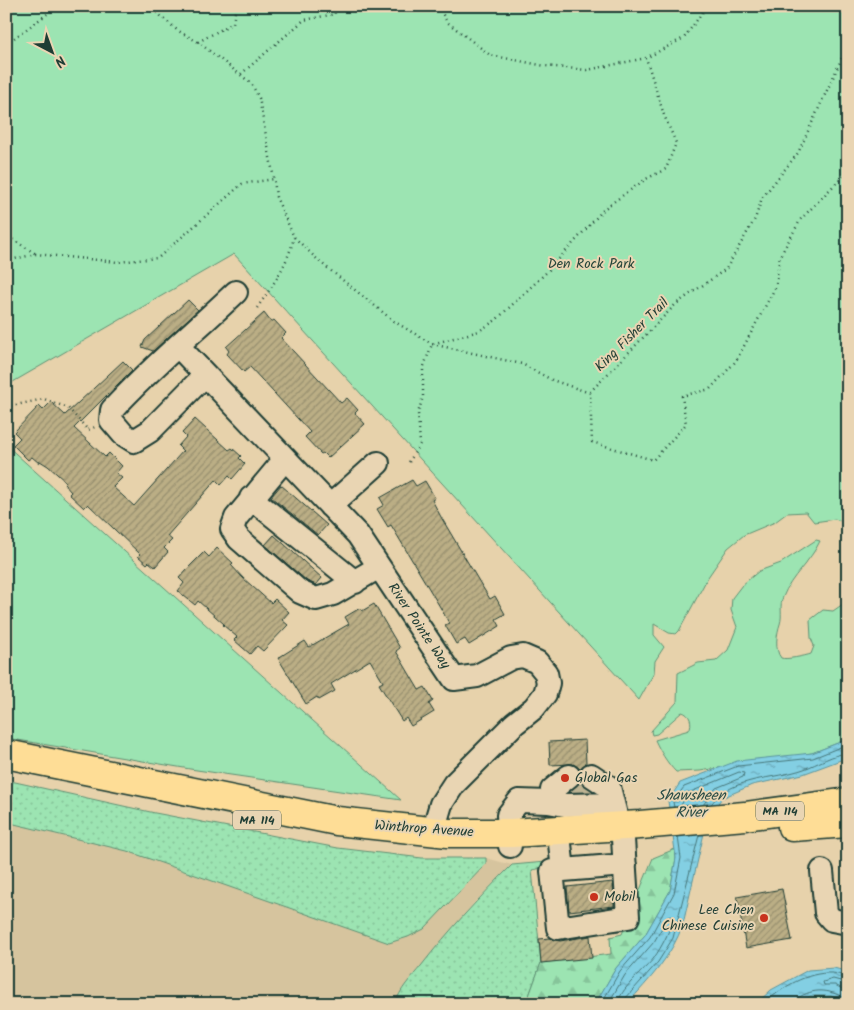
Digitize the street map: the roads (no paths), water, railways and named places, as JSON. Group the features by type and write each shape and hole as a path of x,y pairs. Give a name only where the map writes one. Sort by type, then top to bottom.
{"highway":[{"name":"Winthrop Avenue","path":"6,754 337,821 432,838"},
{"name":"Winthrop Avenue","path":"6,769 371,840 432,838 510,840 586,807 667,829 848,823"},
{"name":"Winthrop Avenue","path":"713,826 848,802"}],"street":[{"path":"205,375 150,431 134,441 123,434 112,420 112,410 137,383 179,347 236,292"},
{"name":"River Pointe Way","path":"179,347 358,535 454,679 477,676 511,658 523,656 537,662 546,673 548,683 545,694 534,708 514,724 454,784 441,804 432,838"},
{"path":"285,459 236,518 232,529 240,539 300,592 316,599 333,594 379,568"},
{"path":"330,506 378,463"},
{"path":"251,498 354,582"},
{"path":"510,840 508,815 519,801 548,802 586,807"},
{"path":"563,870 586,807"},
{"path":"563,870 552,871 558,928 628,918 586,807"},
{"path":"563,870 586,807"},
{"path":"822,871 826,912 832,920 848,923"}],"water":[{"name":"Shawsheen River","path":"848,739 848,757 846,758 803,774 752,785 722,798 708,816 683,924 667,957 627,1004 595,1004 616,968 645,935 670,891 676,858 668,801 680,783 737,761 812,753"},
{"path":"834,968 848,972 848,1004 831,996 810,996 799,1004 756,1004 771,990 808,970"}],"tunnel":[{"path":"570,789 591,788"}],"place":[{"name":"Global Gas","path":"565,778"},
{"name":"Mobil","path":"594,897"},
{"name":"Lee Chen Chinese Cuisine","path":"764,918"}],"park label":[{"name":"Den Rock Park","path":"591,264"}]}
